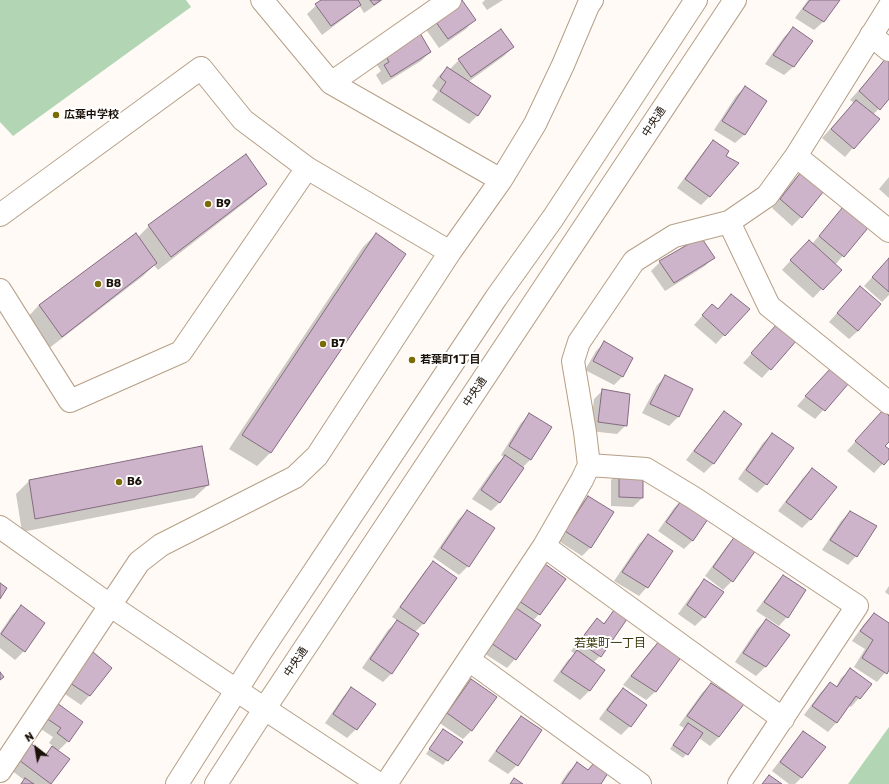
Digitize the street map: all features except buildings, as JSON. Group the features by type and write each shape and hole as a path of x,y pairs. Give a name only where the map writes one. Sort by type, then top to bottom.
{"street":[{"path":"262,0 331,83 502,180"},
{"path":"331,83 450,0"},
{"path":"0,771 139,562 161,545 295,477 317,456 450,252 502,180 535,124 592,0"},
{"path":"177,784 236,690 492,305 553,218 696,0"},
{"name":"中央通","path":"216,784 735,0"},
{"path":"386,784 544,546 589,465 573,361 579,342 634,261 674,236 729,222 767,196 796,156 889,7"},
{"path":"871,36 889,50"},
{"path":"0,215 201,68 243,120 307,168 450,252"},
{"path":"796,156 889,230"},
{"path":"0,290 70,402 181,352 307,168"},
{"path":"729,222 769,306 889,403"},
{"path":"589,465 646,469 694,498 857,606 739,784"},
{"path":"0,528 111,606 379,784"},
{"path":"544,546 783,719"},
{"path":"469,660 640,784"}],"green space":[{"path":"0,0 186,0 191,7 13,136 0,122"},
{"path":"889,727 889,784 848,784"}],"place":[{"name":"広葉中学校","path":"56,115"},
{"name":"B9","path":"208,204"},
{"name":"B8","path":"98,284"},
{"name":"B7","path":"323,344"},
{"name":"若葉町1丁目","path":"412,360"},
{"name":"B6","path":"119,482"}],"district":[{"name":"若葉町一丁目","path":"610,644"}]}
